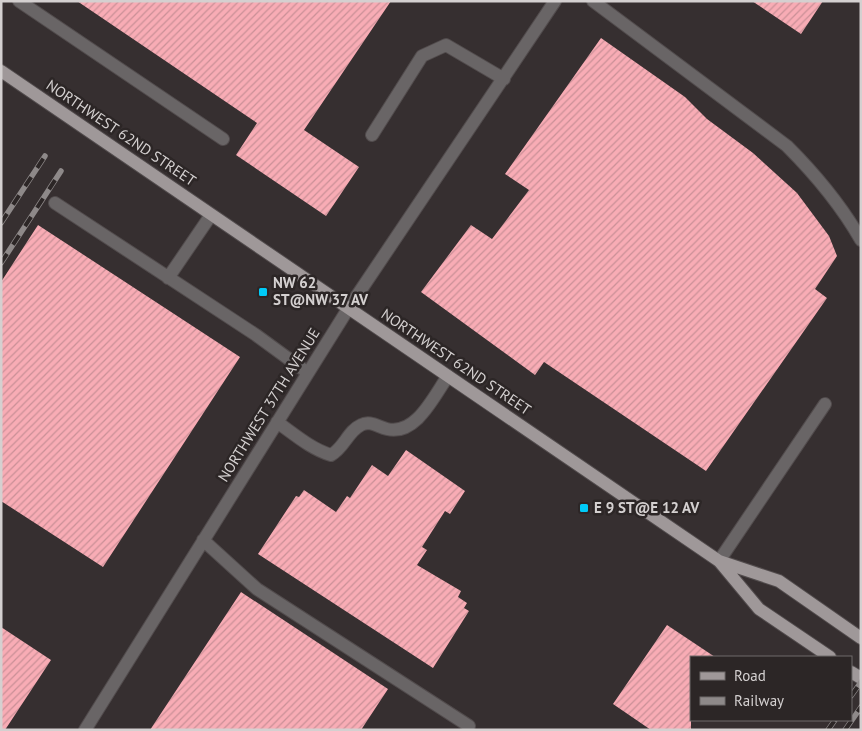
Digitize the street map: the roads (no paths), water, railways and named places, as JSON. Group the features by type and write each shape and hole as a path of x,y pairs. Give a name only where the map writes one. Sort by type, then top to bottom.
{"main road":[{"name":"NORTHWEST 62ND STREET","path":"1,71 719,561 759,609 829,656"},
{"name":"NORTHWEST 62ND STREET","path":"719,561 779,581 861,638"}],"street":[{"path":"19,1 224,140"},
{"name":"NORTHWEST 37TH AVENUE","path":"84,730 348,309 555,1"},
{"path":"593,1 787,146 811,169 830,193 861,240"},
{"path":"372,135 422,56 446,45 504,79"},
{"path":"55,203 256,335 308,373"},
{"path":"168,278 211,215"},
{"path":"277,422 321,452 331,455 338,451 359,425 367,423 386,429 397,430 414,422 424,411 448,376"},
{"path":"719,561 824,404"},
{"path":"203,540 257,589 469,726"}],"railway":[{"path":"1,223 45,156"},
{"path":"1,263 61,171"},
{"path":"852,695 861,682"},
{"path":"852,720 861,707"},
{"path":"828,730 834,721"},
{"path":"845,730 851,721"}],"place":[{"name":"NW 62 ST@NW 37 AV","path":"263,292"},
{"name":"E 9 ST@E 12 AV","path":"584,508"}]}
